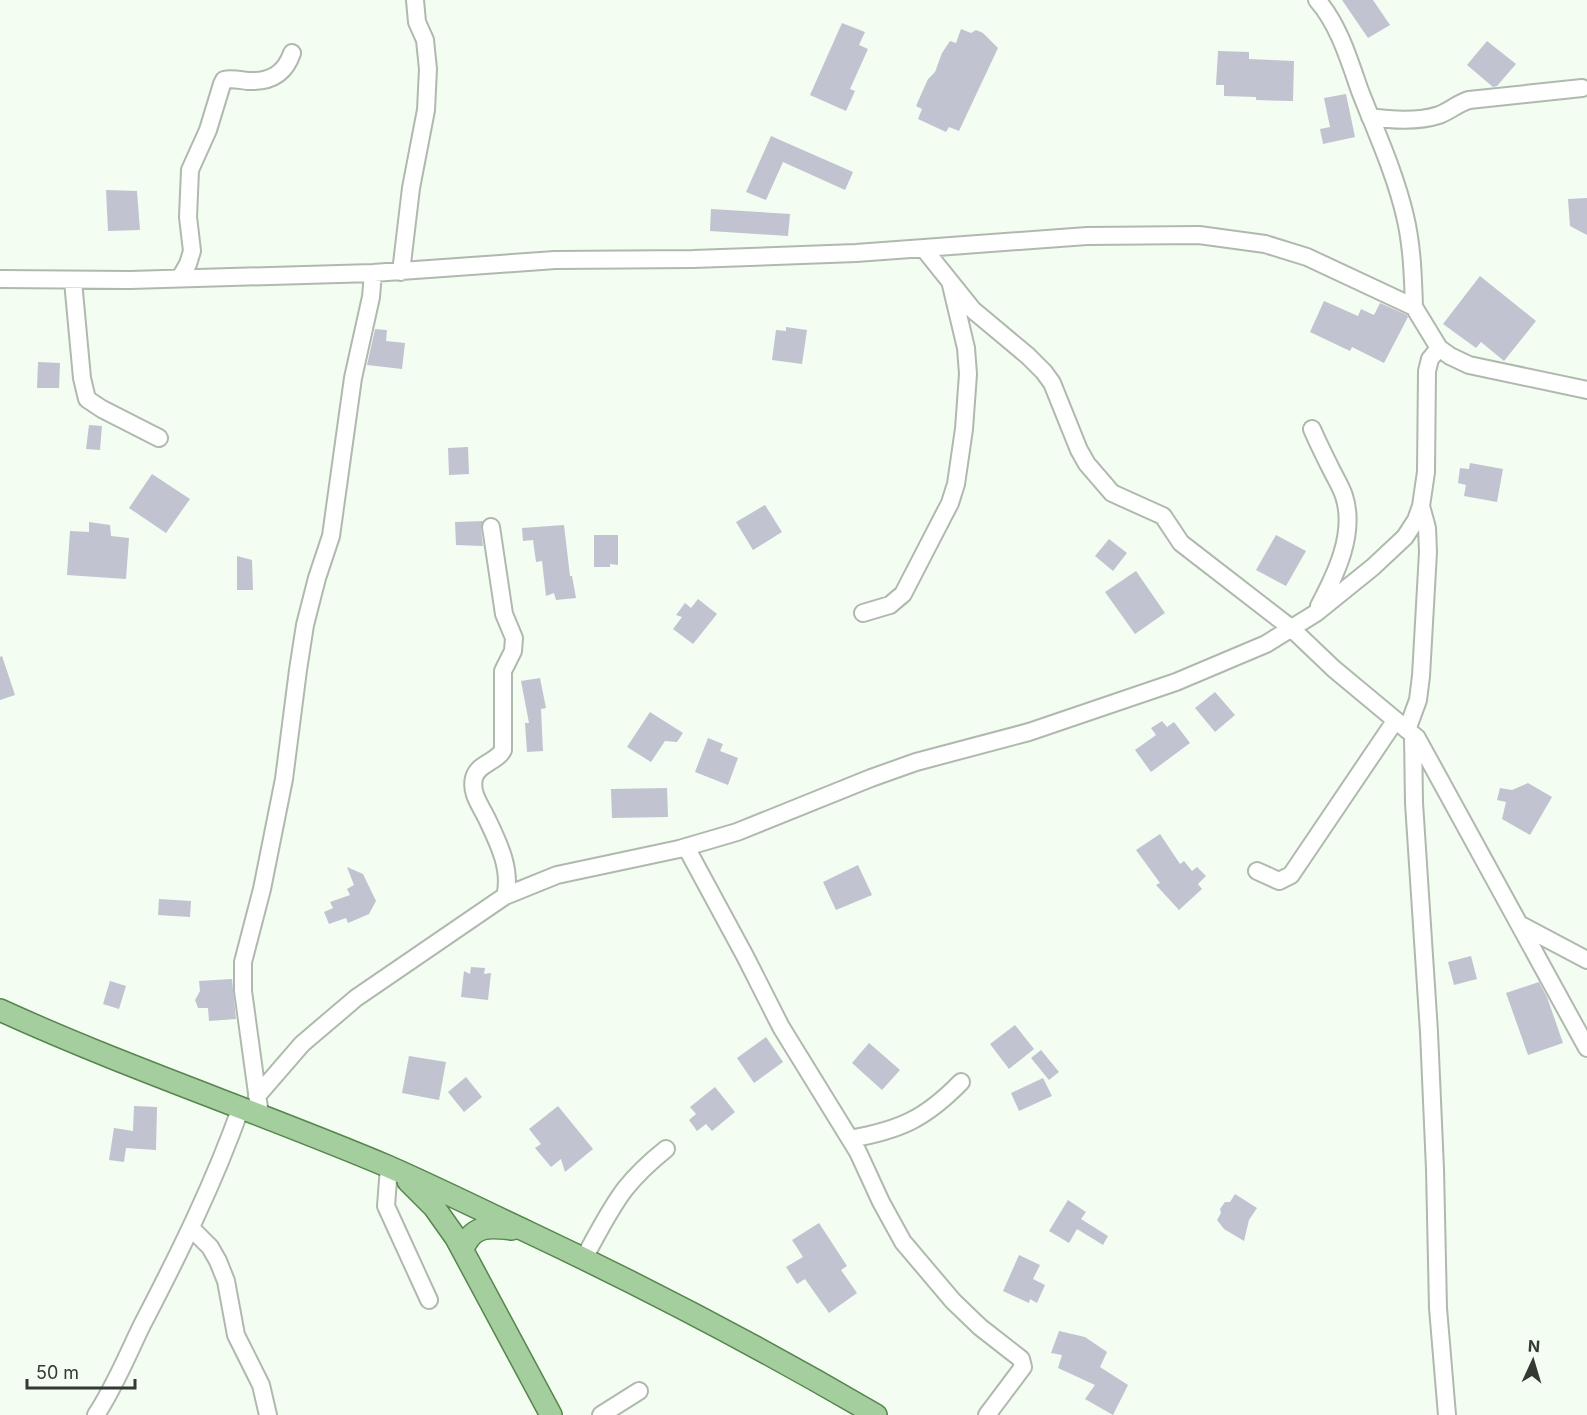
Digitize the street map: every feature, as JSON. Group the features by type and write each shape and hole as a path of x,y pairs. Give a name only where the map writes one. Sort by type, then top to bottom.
{"main road":[{"path":"0,1010 58,1036 253,1106 445,1192 699,1316 876,1415"},
{"path":"389,1167 415,1187 434,1207 456,1238 551,1415"},
{"path":"445,1192 457,1211 472,1267"},
{"path":"466,1243 471,1234 482,1228 525,1230"}],"street":[{"path":"400,272 411,188 426,110 428,69 425,40 417,22 415,0"},
{"path":"1317,0 1326,10 1344,47 1388,160 1405,216 1411,252 1414,307 1439,348 1469,365 1587,390"},
{"path":"180,278 192,251 188,217 190,170 208,130 222,84 228,79 257,81 275,77 283,72 292,53"},
{"path":"1370,117 1393,119 1432,117 1469,100 1499,99 1582,88"},
{"path":"0,279 73,281 373,273 555,260 693,260 924,249 1087,236 1199,235 1265,244 1307,257 1414,307"},
{"path":"924,249 973,310 1022,350 1044,372 1059,398 1079,450 1087,464 1112,493 1163,516 1181,543 1291,628 1334,669 1417,738 1587,1048"},
{"path":"253,1106 243,991 243,962 269,855 284,778 305,625 331,536 353,378 371,297 373,273"},
{"path":"73,281 82,378 87,399 159,438"},
{"path":"863,613 890,605 903,594 942,520 956,484 964,429 968,374 966,348 950,282"},
{"path":"96,1415 116,1382 224,1156 253,1106 302,1044 356,998 505,896 557,875 686,847 737,832 916,762 1029,732 1176,682 1266,644 1316,613 1373,567 1405,537 1416,520 1421,506 1426,472 1427,371 1430,359 1439,348"},
{"path":"1312,429 1344,495 1347,510 1342,555 1316,613"},
{"path":"1257,871 1279,881 1292,875 1405,728 1418,700 1428,552 1427,528 1421,506"},
{"path":"491,527 504,614 514,638 513,651 503,671 503,750 500,756 479,768 474,776 472,788 488,820 507,868 508,884 505,896"},
{"path":"1405,728 1414,803 1432,1100 1437,1287 1446,1415"},
{"path":"686,847 781,1027 850,1139 903,1242 953,1301 1023,1363 1023,1367 987,1415"},
{"path":"1521,925 1587,960"},
{"path":"850,1139 886,1132 910,1122 937,1104 961,1082"},
{"path":"584,1258 625,1189 666,1149"},
{"path":"389,1167 386,1206 429,1300"},
{"path":"191,1228 210,1247 218,1261 226,1281 236,1335 261,1385 268,1415"},
{"path":"601,1415 639,1391"}],"building":[{"path":"1342,0 1373,0 1390,25 1368,38"},
{"path":"842,23 865,32 859,45 868,49 850,89 855,91 846,111 810,95"},
{"path":"961,29 971,33 976,30 983,33 998,48 959,131 949,127 946,132 918,119 922,109 916,106 928,79 935,72 942,53 950,41 956,43"},
{"path":"1487,41 1516,64 1497,86 1493,87 1467,65"},
{"path":"1218,51 1249,52 1249,59 1294,61 1293,101 1224,96 1224,85 1216,85"},
{"path":"1346,94 1355,137 1323,144 1320,129 1330,127 1324,98"},
{"path":"771,136 853,172 845,190 783,162 766,200 746,192"},
{"path":"106,190 137,191 140,230 108,231"},
{"path":"1587,198 1587,235 1570,226 1568,199"},
{"path":"711,209 790,214 788,236 710,231"},
{"path":"1480,276 1536,321 1504,361 1481,342 1476,348 1443,324"},
{"path":"1324,301 1358,316 1361,309 1374,315 1380,303 1407,315 1384,363 1352,347 1350,351 1310,332"},
{"path":"786,327 807,330 802,364 772,360 776,330 786,331"},
{"path":"375,329 387,330 386,341 405,343 402,369 367,365"},
{"path":"38,362 60,363 59,388 37,388"},
{"path":"89,425 102,426 100,450 86,449"},
{"path":"468,447 469,474 449,475 448,448"},
{"path":"1470,463 1503,469 1497,502 1464,496 1466,485 1458,483 1460,468 1469,469"},
{"path":"152,474 190,499 166,533 129,508"},
{"path":"765,505 782,532 753,550 736,522"},
{"path":"483,521 481,528 483,546 456,545 455,522"},
{"path":"89,522 110,525 111,536 129,538 126,579 67,575 70,531 89,532"},
{"path":"564,525 570,576 572,576 576,598 556,600 554,593 546,596 542,561 536,562 533,540 523,541 522,528"},
{"path":"594,535 618,535 618,565 594,567"},
{"path":"1276,535 1306,551 1286,586 1256,570"},
{"path":"1109,539 1127,553 1113,571 1095,556"},
{"path":"237,556 252,560 253,590 237,590"},
{"path":"1136,571 1165,613 1135,634 1105,592"},
{"path":"698,599 717,614 693,644 673,629 682,617 676,615 685,603 691,608"},
{"path":"2,656 15,695 0,700 0,657"},
{"path":"540,678 546,708 541,709 543,751 527,752 525,723 529,723 521,681"},
{"path":"1215,692 1235,715 1215,732 1195,708"},
{"path":"650,712 683,733 677,742 665,741 651,762 627,747"},
{"path":"1162,721 1167,727 1174,722 1190,743 1151,772 1135,750 1156,735 1151,728"},
{"path":"708,738 723,744 720,751 738,758 728,785 695,772"},
{"path":"1528,783 1552,797 1530,835 1502,819 1506,802 1497,800 1500,788 1512,790"},
{"path":"667,788 668,817 612,818 611,789"},
{"path":"1160,834 1180,864 1184,861 1192,871 1197,867 1206,876 1198,884 1202,889 1179,910 1156,885 1160,883 1136,850"},
{"path":"858,865 872,895 836,910 823,882"},
{"path":"347,867 363,874 376,901 369,914 348,923 346,918 329,924 324,912 333,908 330,902 350,895 347,889 354,885"},
{"path":"159,899 191,901 190,917 158,915"},
{"path":"1471,956 1477,979 1454,985 1448,962"},
{"path":"471,967 485,968 484,974 491,973 488,1000 461,997 464,971 470,974"},
{"path":"232,979 236,1019 209,1021 208,1008 198,1008 195,1000 200,991 199,981"},
{"path":"110,981 126,986 119,1009 103,1004"},
{"path":"1539,982 1547,997 1563,1043 1528,1055 1506,993"},
{"path":"1015,1025 1034,1049 1009,1069 990,1044"},
{"path":"766,1037 783,1062 754,1083 737,1058"},
{"path":"869,1043 900,1070 882,1090 852,1063"},
{"path":"1041,1050 1059,1072 1049,1080 1031,1058"},
{"path":"409,1056 446,1062 439,1100 402,1093"},
{"path":"466,1077 482,1097 464,1112 448,1092"},
{"path":"1043,1078 1052,1096 1019,1111 1011,1093"},
{"path":"715,1087 735,1112 712,1131 706,1124 697,1131 689,1120 696,1114 690,1107"},
{"path":"134,1106 157,1107 156,1150 126,1148 124,1162 109,1160 114,1128 133,1131"},
{"path":"558,1106 593,1149 565,1172 561,1159 551,1167 535,1148 541,1144 529,1129"},
{"path":"1235,1194 1257,1208 1249,1220 1244,1241 1224,1229 1217,1220 1221,1213 1220,1209 1225,1202 1230,1202"},
{"path":"1068,1200 1086,1212 1081,1219 1108,1236 1103,1245 1077,1229 1069,1243 1049,1231"},
{"path":"819,1223 847,1266 841,1270 857,1293 829,1313 805,1279 797,1284 786,1267 803,1257 792,1240"},
{"path":"1019,1255 1040,1265 1033,1279 1045,1285 1037,1303 1030,1299 1029,1303 1003,1291"},
{"path":"1059,1331 1085,1337 1107,1352 1100,1367 1128,1385 1113,1415 1085,1399 1095,1385 1058,1368 1062,1355 1051,1353"}]}
